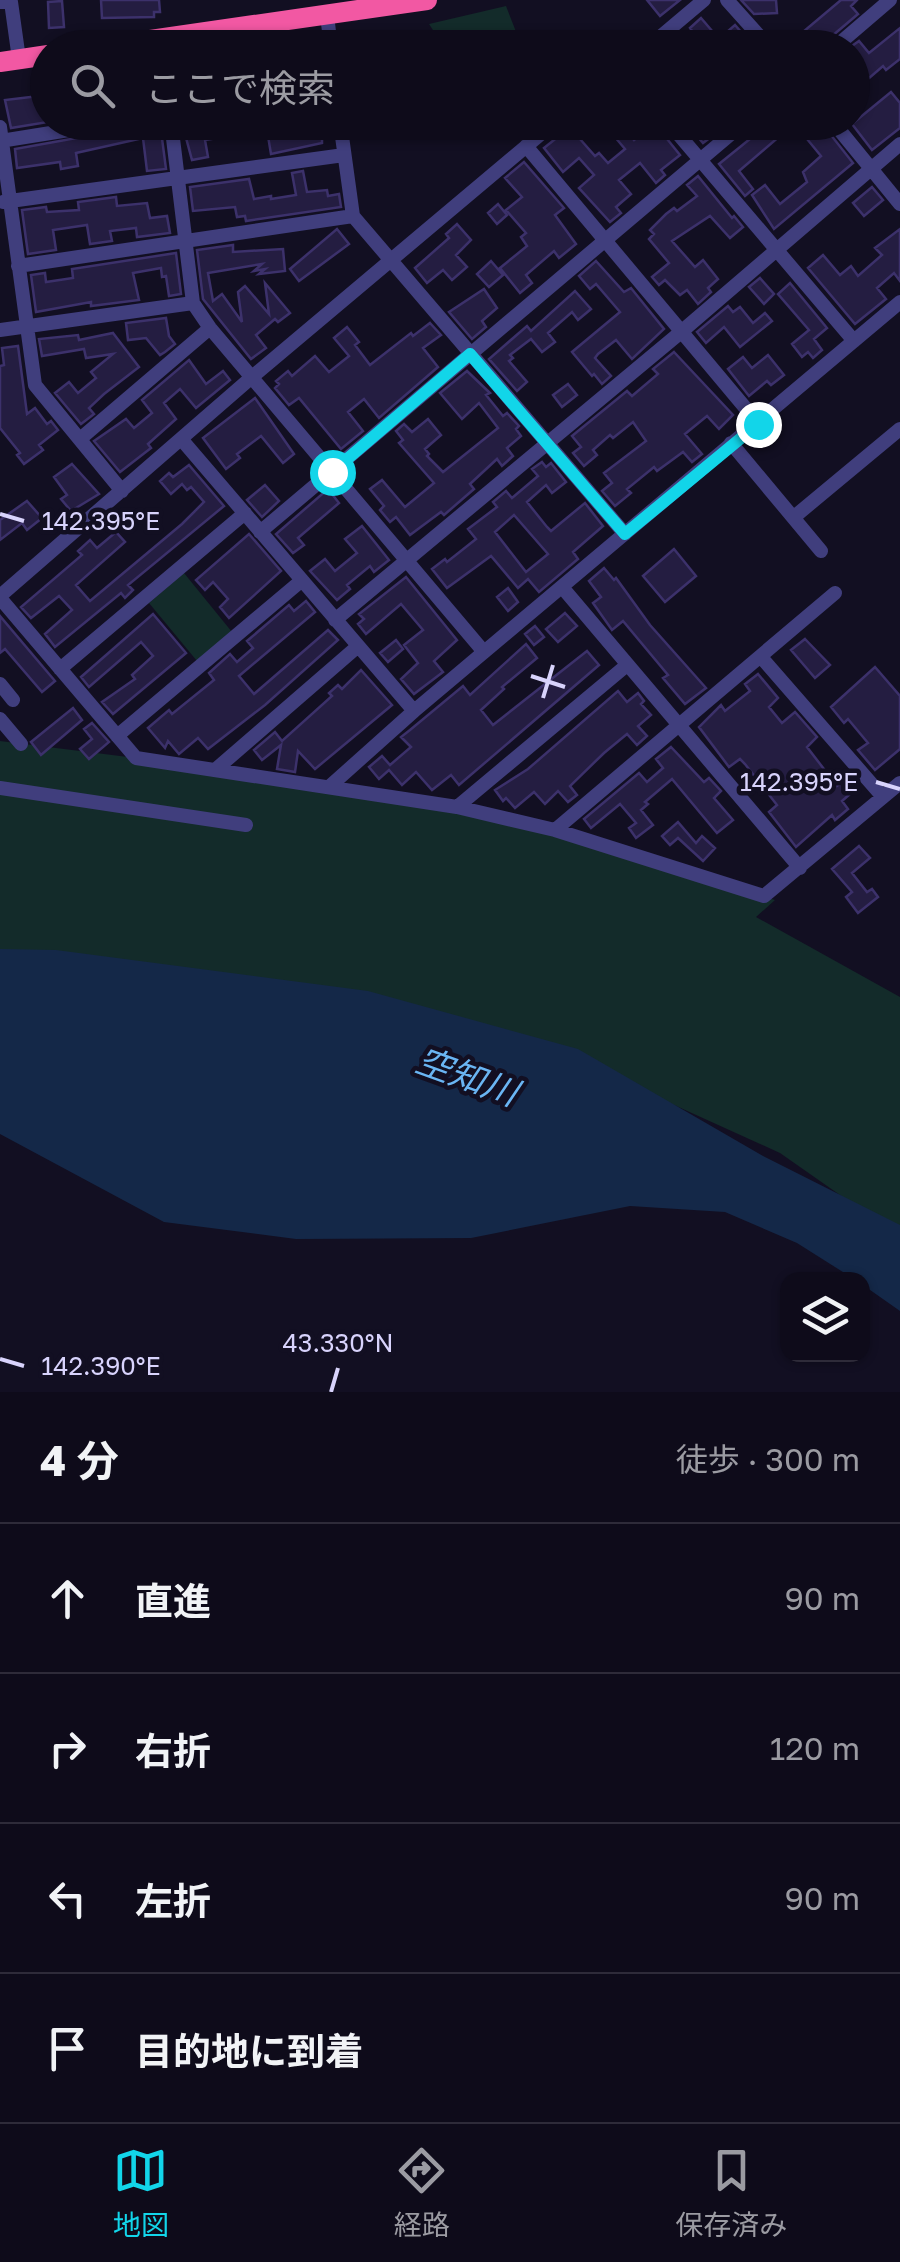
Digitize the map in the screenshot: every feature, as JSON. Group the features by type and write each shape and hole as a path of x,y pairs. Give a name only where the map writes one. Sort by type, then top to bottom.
{"highway":[{"path":"238,30 427,0"}],"street":[{"path":"668,30 704,0"},
{"path":"727,0 754,30"},
{"path":"855,30 890,0"},
{"path":"0,2 11,2 10,60"},
{"path":"327,15 329,30"},
{"path":"30,133 1,136 5,201 35,385 122,491"},
{"path":"174,140 193,303 484,652"},
{"path":"342,140 352,216 625,534"},
{"path":"533,140 0,597 136,758 457,807 555,830 764,896 900,783"},
{"path":"682,140 854,341"},
{"path":"260,532 723,140"},
{"path":"848,140 900,204"},
{"path":"335,620 682,332 900,144"},
{"path":"526,146 758,424"},
{"path":"5,201 344,155"},
{"path":"18,266 352,216"},
{"path":"329,787 900,302"},
{"path":"0,330 193,303"},
{"path":"80,440 210,328"},
{"path":"794,517 900,429"},
{"path":"182,440 414,711"},
{"path":"731,443 822,552"},
{"path":"60,668 245,514"},
{"path":"117,736 300,581"},
{"path":"562,587 800,868"},
{"path":"555,830 835,593"},
{"path":"216,770 357,648"},
{"path":"761,658 882,798"},
{"path":"457,807 627,664"},
{"path":"0,684 13,700"},
{"path":"0,720 21,744"},
{"path":"0,788 246,824"}],"green space":[{"path":"506,6 515,30 433,30 429,24"},
{"path":"184,573 232,632 197,661 149,603"},
{"path":"0,741 136,758 555,830 775,900 756,917 900,997 900,1237 780,1153 619,1080 0,958"}],"water":[{"name":"空知川","path":"0,949 56,950 368,991 578,1049 763,1156 900,1225 900,1311 870,1290 870,1272 843,1272 797,1243 725,1212 630,1206 471,1238 296,1239 164,1222 0,1134"}],"building":[{"path":"101,0 159,0 160,12 154,12 154,17 102,18"},
{"path":"647,0 680,0 660,16"},
{"path":"741,0 776,0 777,13 754,14"},
{"path":"841,0 857,0 851,6 858,14 840,30 805,30"},
{"path":"62,1 64,27 49,28 48,2"},
{"path":"701,18 711,30 691,30"},
{"path":"900,28 900,59 870,77 870,52"},
{"path":"891,92 900,103 900,128 872,150 864,140 870,140 870,109"},
{"path":"30,97 30,125 11,128 5,100"},
{"path":"65,140 134,140 76,153 78,166 61,169 60,162 17,168 15,149"},
{"path":"143,140 162,140 166,169 147,171"},
{"path":"187,140 205,140 208,157 192,160"},
{"path":"269,140 322,140 322,143 271,154"},
{"path":"554,140 581,140 595,156 599,153 608,163 625,149 617,140 668,140 680,155 661,170 665,175 656,183 640,163 619,180 631,194 616,207 621,213 610,222 579,188 594,175 579,158 563,172 544,148"},
{"path":"749,140 775,140 739,171 753,189 745,196 719,164"},
{"path":"808,140 835,140 853,163 774,229 752,195 765,185 780,204 807,182 803,172 821,156"},
{"path":"524,162 564,208 555,215 576,244 559,258 554,251 526,275 532,283 520,293 500,268 527,246 521,237 526,233 506,210 522,197 505,178"},
{"path":"303,171 307,192 327,190 328,196 339,194 341,207 246,221 245,216 237,217 235,207 193,211 190,187 249,179 254,199 271,199 296,195 292,173"},
{"path":"698,176 743,227 730,238 710,216 672,241 695,267 703,260 718,279 698,304 687,290 680,295 665,280 659,285 652,277 669,263 649,239 654,234 650,230 666,214 697,196 687,185"},
{"path":"872,187 883,200 864,216 853,203"},
{"path":"116,197 117,206 147,203 150,218 167,216 170,233 137,237 136,228 110,231 112,241 90,244 87,225 53,230 56,250 28,254 22,210 79,210 78,202"},
{"path":"498,204 507,215 497,224 488,213"},
{"path":"457,224 471,240 456,255 467,267 452,280 443,270 427,283 415,268 449,238 446,234"},
{"path":"337,229 349,244 299,281 290,269"},
{"path":"900,229 900,281 894,273 877,288 886,299 855,324 808,268 823,255 840,275 851,266 858,276 882,255 875,248"},
{"path":"233,245 233,252 283,249 285,271 254,271 262,264 208,273 213,301 222,294 242,322 238,292 245,286 269,314 265,283 290,313 278,322 275,319 256,335 266,348 251,359 203,299 197,250"},
{"path":"176,253 181,294 169,296 161,268 133,273 139,300 91,306 91,302 36,312 31,275 45,273 46,282 73,278 72,269"},
{"path":"491,261 503,275 489,287 477,274"},
{"path":"596,261 624,292 631,288 664,329 632,359 616,340 598,354 595,358 611,376 602,384 572,352 620,312 596,284 590,289 579,276"},
{"path":"760,278 774,294 764,304 749,287"},
{"path":"790,283 827,328 814,339 822,350 813,358 808,352 802,357 792,344 809,330 778,294"},
{"path":"484,289 497,308 482,321 486,327 472,339 449,312"},
{"path":"575,291 591,309 578,320 572,312 548,333 555,342 542,352 531,339 510,355 513,358 509,361 527,382 517,391 489,359 527,326 531,331"},
{"path":"728,306 733,312 740,307 753,323 765,313 772,321 740,347 724,327 706,343 697,332"},
{"path":"166,318 169,336 175,344 160,355 146,338 128,340 126,323"},
{"path":"430,323 441,335 423,348 438,367 379,418 364,399 348,412 363,431 341,449 299,398 289,405 275,388 279,384 276,381 288,371 292,376 315,356 329,372 349,356 334,338 347,327 370,365"},
{"path":"113,333 139,367 89,408 94,414 81,424 55,393 69,382 78,393 96,378 91,372 113,354 86,358 84,349 42,356 39,339 78,335 79,340"},
{"path":"18,346 27,414 35,408 47,424 51,421 58,430 39,445 43,450 24,464 0,428 2,348"},
{"path":"674,352 733,415 719,429 707,416 685,434 702,454 692,462 683,452 657,471 654,467 627,489 631,493 615,506 602,491 612,483 604,473 646,441 633,422 593,450 597,455 584,466 573,453 581,447 572,436 627,391 632,396 658,374 653,369"},
{"path":"768,355 784,375 771,385 767,381 749,396 728,369 743,357 752,368"},
{"path":"189,360 206,384 223,371 230,380 196,408 180,389 164,403 176,419 148,444 151,448 120,472 94,441 126,419 134,428 152,413 142,400"},
{"path":"467,371 490,393 486,395 503,416 507,413 519,426 516,429 521,436 507,448 513,456 502,466 497,459 470,484 474,489 444,515 441,512 410,535 396,517 390,522 380,510 384,506 370,489 382,480 405,507 434,483 399,443 403,440 396,431 404,424 412,432 428,419 441,435 425,449 443,472 498,428 479,403 462,419 440,393"},
{"path":"568,384 577,395 562,407 553,395"},
{"path":"255,398 294,454 283,463 261,436 237,454 240,458 226,469 203,438"},
{"path":"542,462 546,467 551,463 566,482 552,493 546,485 527,502 551,531 585,503 603,526 573,552 578,559 539,592 528,579 518,588 491,556 447,588 432,569 476,539 468,529 497,507 493,502 506,491 512,498 538,476 532,469","holes":["514,515 548,554 526,572 495,532"]},
{"path":"72,464 99,494 71,511 61,499 67,495 54,477"},
{"path":"189,465 224,506 128,585 133,590 125,598 121,593 55,647 45,634 72,610 59,596 31,618 21,607 82,555 78,551 90,540 97,548 116,532 125,542 76,585 90,601 182,524 204,502 191,487 187,490 182,484 171,494 160,481"},
{"path":"265,485 279,501 262,517 247,500"},
{"path":"328,489 339,503 298,538 304,545 293,553 276,534"},
{"path":"27,501 42,518 27,530 22,523 0,540 0,520"},
{"path":"362,526 389,560 374,572 370,566 347,585 350,589 337,600 310,571 325,559 335,571 357,553 345,539"},
{"path":"249,534 281,571 229,618 220,607 228,599 213,582 205,590 196,580"},
{"path":"674,549 696,576 665,602 643,576"},
{"path":"604,568 706,688 685,704 663,678 668,675 623,621 612,630 593,603 601,597 589,581"},
{"path":"406,577 457,640 434,661 443,672 414,694 401,679 418,663 404,645 423,630 401,604 366,634 358,624 364,619 359,614"},
{"path":"508,588 518,602 508,611 497,597"},
{"path":"306,601 315,612 239,676 254,694 328,630 338,640 208,749 198,738 179,754 168,741 165,748 148,728 214,680 209,673 230,654 237,662 253,648 247,641 289,605 294,611"},
{"path":"565,613 577,626 558,642 546,629"},
{"path":"153,614 186,653 113,714 102,702 135,679 132,675 153,656 141,642 89,687 81,677"},
{"path":"0,616 55,681 42,692 5,649 0,653"},
{"path":"535,626 544,637 534,645 525,634"},
{"path":"805,639 830,665 815,678 791,650"},
{"path":"396,640 403,649 388,662 380,653"},
{"path":"526,644 537,658 481,710 493,725 587,651 599,665 459,785 451,775 432,790 416,772 402,785 389,770 379,779 369,767 382,756 390,765 411,747 401,737 463,686 470,695"},
{"path":"875,667 900,696 900,749 875,770 858,750 868,743 848,719 844,723 831,707"},
{"path":"361,670 392,705 315,769 298,751 295,772 277,769 281,745 262,760 254,750 275,732 282,741 332,696 329,693 338,685 342,689"},
{"path":"758,674 778,698 769,707 782,723 795,712 817,737 807,747 837,786 849,776 858,787 842,801 848,809 835,820 832,815 796,847 769,812 777,805 745,764 740,759 729,767 699,727 721,705 725,711 750,691 745,684"},
{"path":"618,691 627,702 638,693 644,701 641,704 651,715 638,726 647,736 637,745 627,734 604,753 570,786 577,795 568,802 558,791 545,804 534,792 515,808 506,798 503,801 495,790 528,769"},
{"path":"73,708 82,720 41,755 31,742"},
{"path":"92,723 109,742 89,759 80,749 92,739 84,729"},
{"path":"671,747 704,782 709,778 721,791 714,798 733,820 717,833 672,779 645,802 648,804 641,810 653,825 636,838 629,828 636,823 620,804 591,828 584,819 639,773 647,782 663,768 656,759"},
{"path":"678,822 696,843 702,836 715,848 703,861 678,838 670,845 662,836"},
{"path":"859,846 870,858 852,873 867,892 872,889 878,897 858,913 846,897 852,892 832,869"}],"route":[{"path":"332,472 470,354 625,534 758,424"}]}
